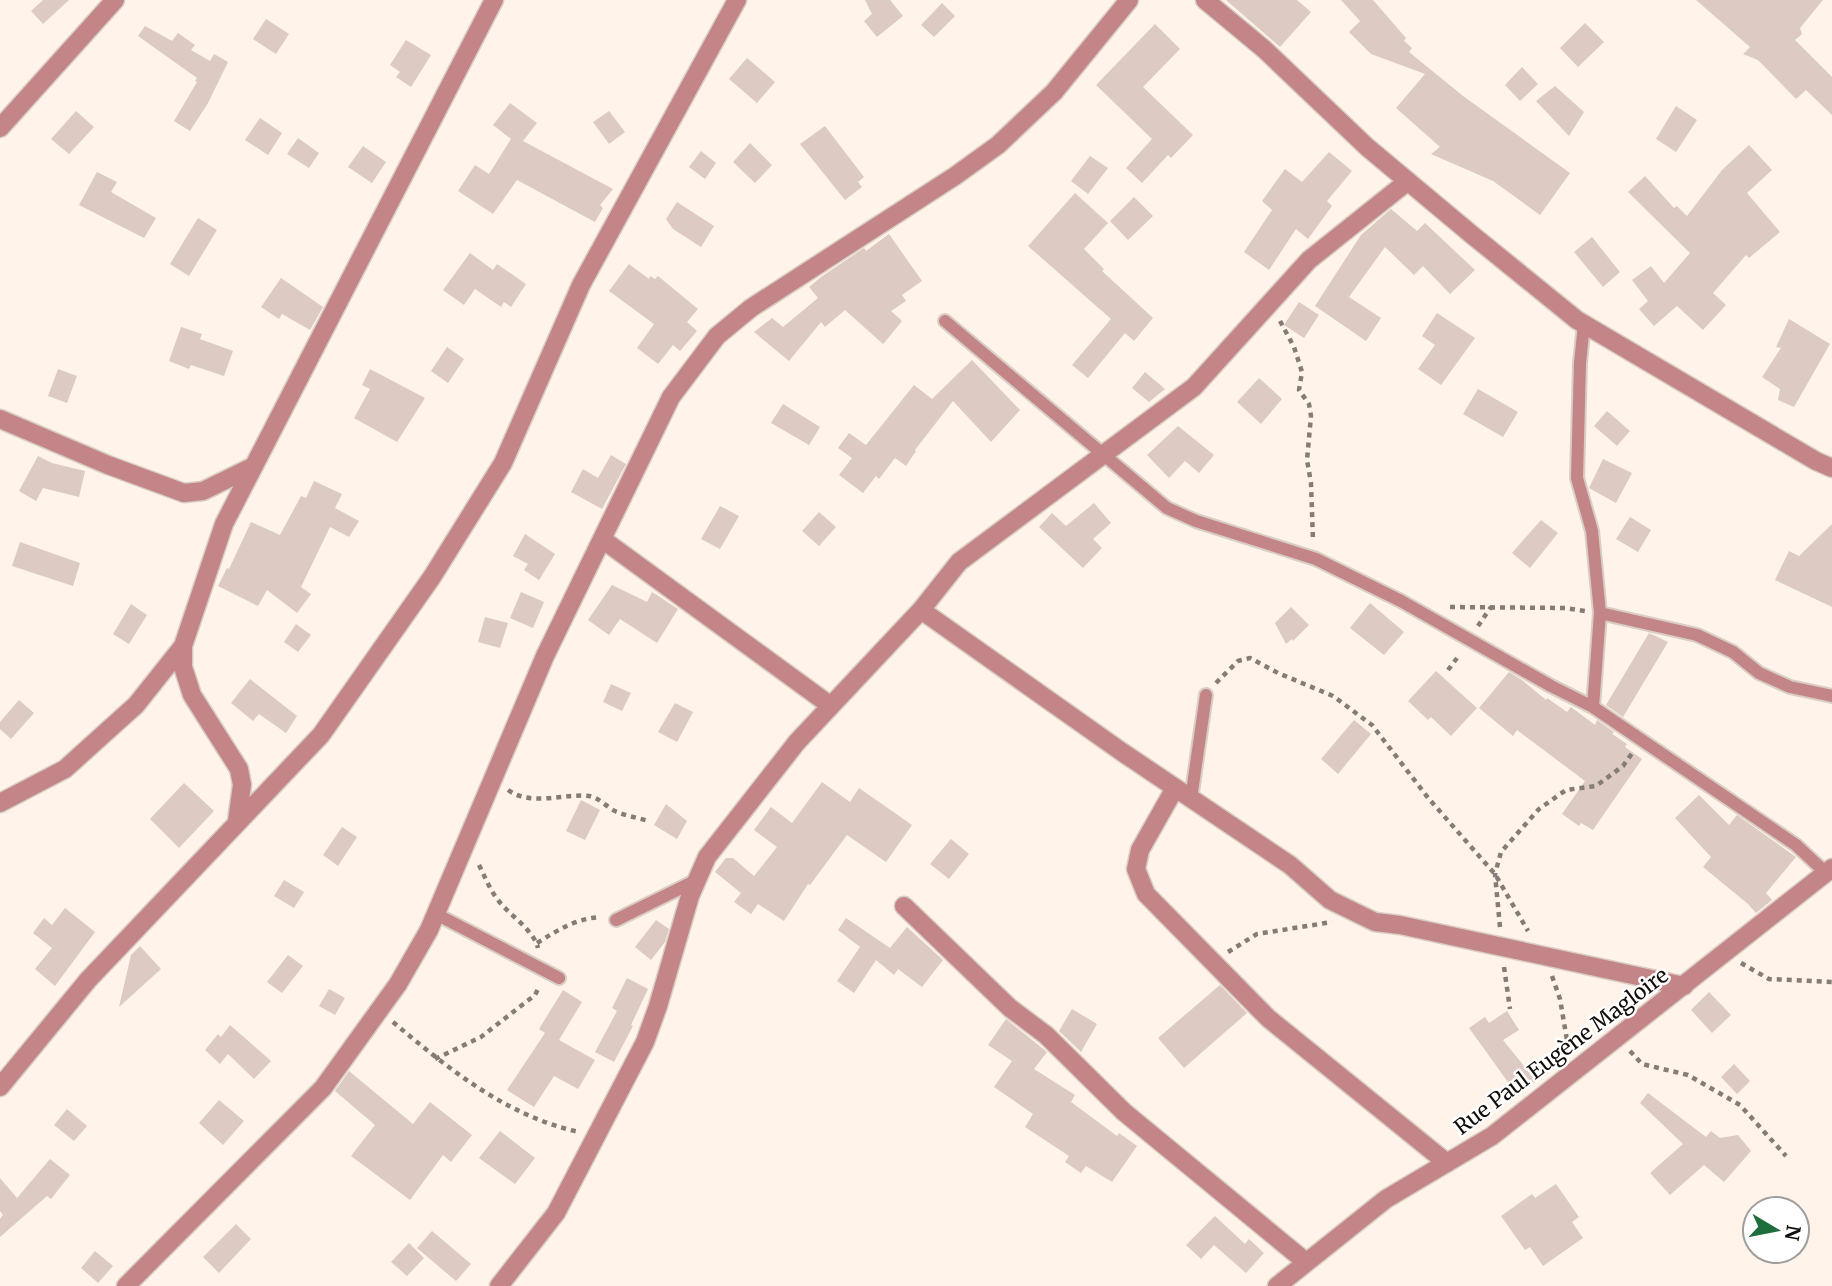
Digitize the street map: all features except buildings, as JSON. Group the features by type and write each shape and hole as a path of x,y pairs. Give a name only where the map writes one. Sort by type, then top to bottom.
{"street":[{"path":"0,128 115,0"},
{"path":"237,821 242,785 239,769 192,695 183,667 183,646 224,524 494,0"},
{"path":"0,1087 88,981 321,735 432,577 503,463 581,285 737,0"},
{"path":"127,1286 323,1088 398,984 429,930 545,656 671,397 717,336 751,308 955,176 998,145 1054,92 1129,0"},
{"path":"1205,0 1264,48 1367,147 1584,324 1832,468"},
{"path":"499,1286 556,1213 645,1042 697,880 707,857 797,742 921,610 959,562 1194,387 1309,260 1408,181"},
{"path":"0,419 107,466 184,493 203,491 254,466"},
{"path":"602,539 831,706"},
{"path":"921,610 1290,865 1329,901 1354,914 1375,922 1400,925 1684,986"},
{"path":"0,803 65,769 136,705 183,646"},
{"path":"1175,788 1140,850 1136,869 1146,894 1268,1018 1447,1163"},
{"name":"Rue Paul Eugène Magloire","path":"1277,1286 1386,1199 1492,1136 1829,871"},
{"path":"904,906 1010,1008 1046,1035 1124,1112 1306,1262"}],"lane":[{"path":"945,321 1102,456 1167,508 1196,522 1316,559 1401,601 1593,707 1796,845 1829,871"},
{"path":"1584,324 1580,363 1577,478 1592,531 1600,613 1593,707"},
{"path":"1600,613 1697,635 1733,652 1759,673 1790,687 1832,696"},
{"path":"1191,799 1206,695"},
{"path":"616,920 697,880"},
{"path":"436,914 559,978"}],"path":[{"path":"1275,297 1281,326 1294,347 1301,372 1299,390 1309,404 1311,416 1307,460 1311,483 1311,529 1316,559"},
{"path":"1443,608 1565,608 1600,613"},
{"path":"1206,695 1238,662 1250,658 1333,696 1372,724 1429,799 1495,874 1515,911 1545,956 1560,999 1572,1074"},
{"path":"1510,1009 1495,874 1501,852 1539,809 1566,790 1596,786 1604,781 1623,766 1641,740"},
{"path":"493,779 514,794 540,800 592,796 615,811 649,821"},
{"path":"1212,962 1257,934 1321,926 1354,914"},
{"path":"537,943 565,926 585,918 603,916 616,920"},
{"path":"1726,953 1769,979 1832,982"},
{"path":"379,1011 435,1059 507,1107 558,1127 578,1132 598,1131"},
{"path":"1618,1038 1642,1064 1688,1075 1740,1105 1786,1156"}]}
